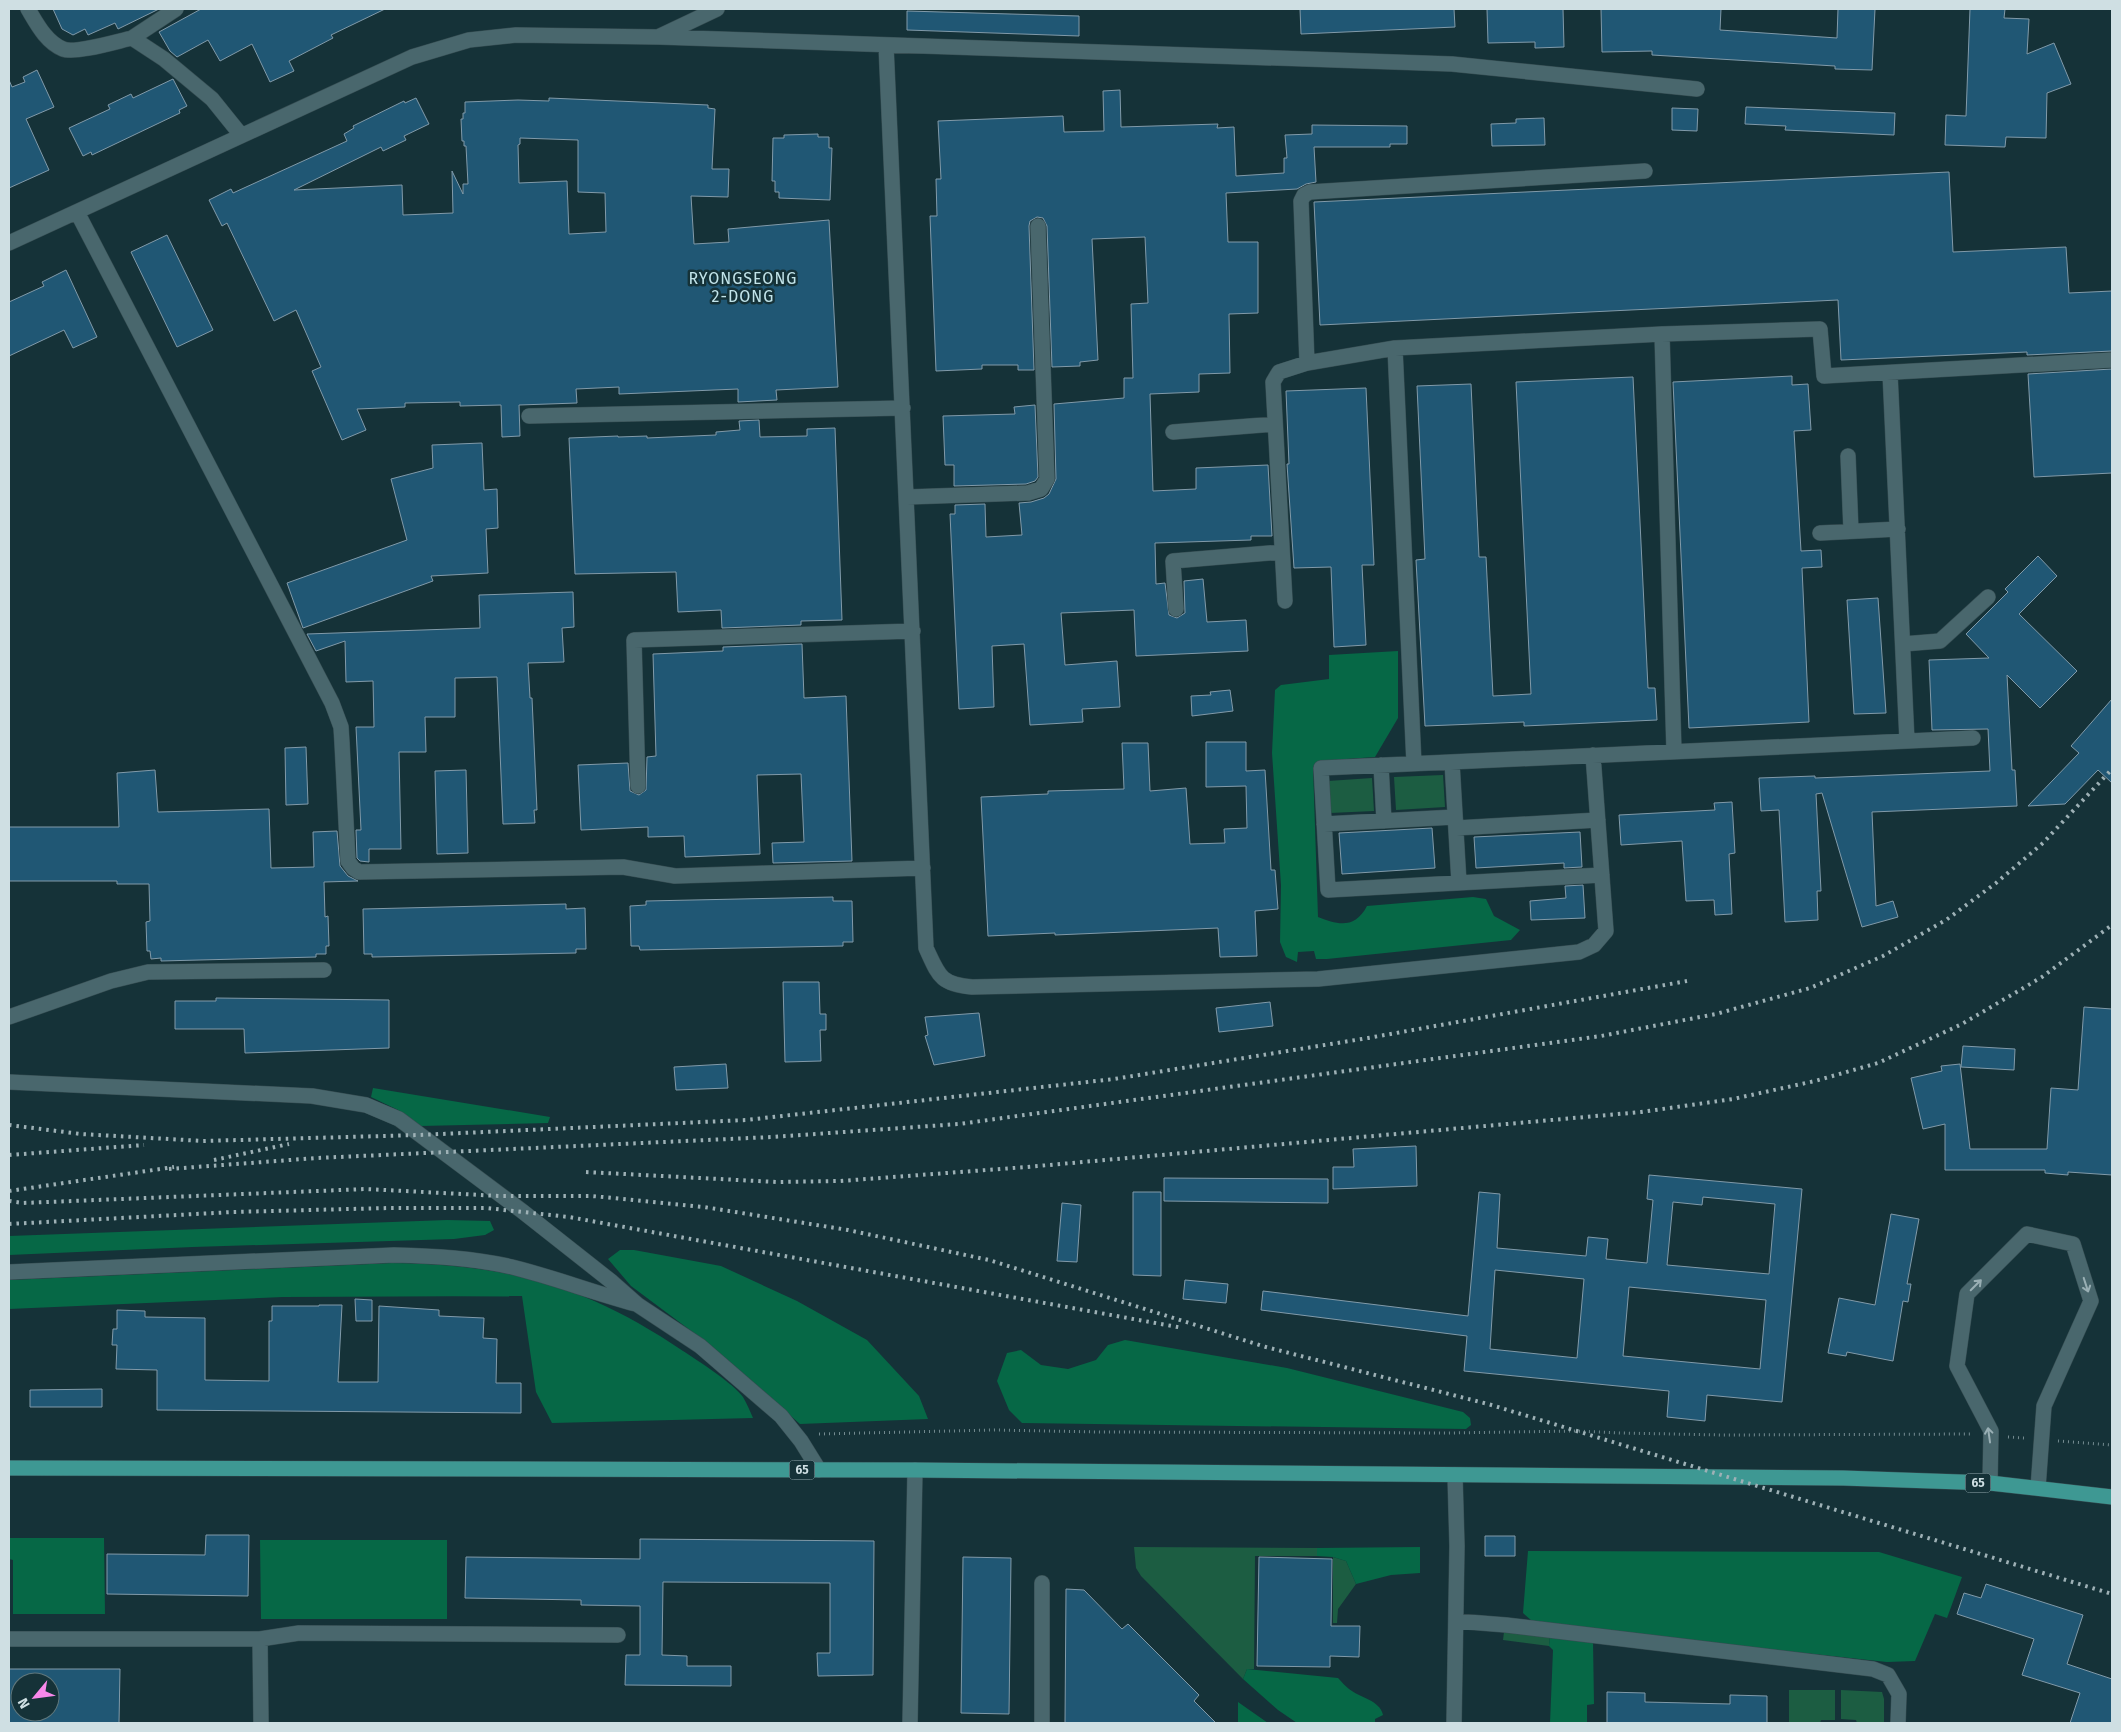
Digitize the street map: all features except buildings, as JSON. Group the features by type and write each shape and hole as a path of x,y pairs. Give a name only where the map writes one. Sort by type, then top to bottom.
{"main road":[{"name":"65","path":"9,1468 915,1470 1843,1478 1990,1483 2112,1497"}],"street":[{"path":"28,9 43,34 64,50 85,49 132,38 176,9"},
{"path":"659,37 717,9"},
{"path":"9,244 412,57 469,40 516,35 659,37 1452,64 1697,89"},
{"path":"132,38 164,59 212,99 241,135"},
{"path":"886,45 926,948 942,979 954,986 972,987 1318,979 1579,952 1594,945 1606,931 1593,755"},
{"path":"1307,363 1301,202 1304,195 1310,192 1645,171"},
{"path":"77,212 332,703 341,727 348,861 353,868 359,872 622,867 675,876 923,868"},
{"path":"907,498 1028,493 1041,488 1047,479 1038,226"},
{"path":"1285,601 1273,382 1279,372 1307,363 1395,348 1662,334 1820,329 1824,376 2112,360"},
{"path":"1662,334 1674,752"},
{"path":"1395,348 1414,764"},
{"path":"1890,373 1907,741"},
{"path":"529,416 903,408"},
{"path":"1173,432 1275,424"},
{"path":"1848,456 1851,531"},
{"path":"1820,533 1898,529"},
{"path":"1176,609 1173,561 1282,552"},
{"path":"1903,644 1940,641 1988,597"},
{"path":"638,786 634,640 913,631"},
{"path":"1602,876 1328,890 1321,768 1973,738"},
{"path":"1452,762 1459,883"},
{"path":"1381,765 1384,821"},
{"path":"1324,824 1384,821 1598,820"},
{"path":"9,1017 111,981 148,972 324,970"},
{"path":"9,1082 312,1096 366,1105 399,1119 522,1212 638,1304 700,1346 781,1416 819,1470"},
{"path":"1990,1483 1991,1431 1956,1366 1967,1294 2027,1234 2073,1244 2091,1301 2044,1406 2038,1488"},
{"path":"9,1272 394,1255 431,1256 462,1258 511,1267 638,1304"},
{"path":"910,1723 915,1470"},
{"path":"1454,1723 1458,1546 1455,1475"},
{"path":"1042,1583 1042,1723"},
{"path":"1456,1621 1515,1626 1873,1669 1888,1675 1899,1694 1898,1723"},
{"path":"9,1639 260,1639 299,1633 618,1635"},
{"path":"260,1639 261,1723"}],"path":[{"path":"794,1433 994,1430 1447,1433 1576,1431 1695,1434 1982,1435"},
{"path":"2000,1436 2028,1438"},
{"path":"2056,1441 2112,1446"}],"green space":[{"path":"1398,651 1398,718 1375,757 1319,761 1313,767 1318,917 1332,922 1346,923 1357,919 1367,906 1473,897 1486,899 1494,916 1520,930 1511,940 1327,959 1316,959 1314,951 1298,952 1297,962 1286,957 1280,942 1281,885 1272,753 1275,690 1281,685 1329,679 1329,655"},
{"path":"1443,775 1445,807 1396,810 1394,777"},
{"path":"1372,778 1374,811 1330,813 1328,781"},
{"path":"373,1088 550,1117 548,1123 420,1126 398,1110 371,1097"},
{"path":"447,1220 490,1221 494,1230 485,1235 454,1239 9,1255 9,1236"},
{"path":"620,1250 634,1250 721,1266 797,1301 867,1340 919,1396 928,1419 800,1424 702,1339 631,1286 608,1259"},
{"path":"392,1263 434,1264 510,1274 545,1283 579,1295 613,1310 648,1329 715,1372 743,1397 753,1418 552,1423 536,1392 522,1296 283,1297 9,1309 9,1280"},
{"path":"1125,1340 1287,1368 1463,1412 1470,1418 1471,1425 1466,1429 1022,1423 1009,1410 997,1381 1007,1353 1021,1350 1041,1365 1068,1369 1096,1360 1108,1345"},
{"path":"9,1538 104,1538 105,1614 13,1614 13,1560 9,1559"},
{"path":"260,1540 447,1540 447,1619 261,1619"},
{"path":"1134,1547 1317,1548 1317,1556 1255,1556 1254,1669 1247,1669 1243,1679 1141,1576 1136,1568"},
{"path":"1420,1547 1420,1573 1391,1575 1356,1584 1346,1561 1333,1557 1317,1556 1317,1548"},
{"path":"1528,1551 1879,1552 1962,1577 1947,1618 1935,1614 1915,1661 1887,1662 1629,1634 1532,1621 1523,1613"},
{"path":"1333,1557 1346,1561 1356,1584 1338,1609 1337,1623 1333,1623"},
{"path":"1504,1632 1550,1636 1549,1646 1503,1640"},
{"path":"1550,1636 1593,1641 1594,1704 1587,1705 1587,1723 1550,1723 1553,1650 1549,1646"},
{"path":"1247,1669 1338,1678 1353,1692 1378,1706 1383,1715 1375,1719 1375,1723 1297,1723 1278,1710 1243,1679"},
{"path":"1789,1690 1835,1690 1835,1720 1821,1720 1820,1723 1789,1723"},
{"path":"1841,1690 1882,1692 1884,1699 1884,1723 1857,1723 1856,1720 1841,1719"},
{"path":"1238,1702 1268,1723 1238,1723"}],"railway":[{"path":"169,1169 317,1158 772,1137 959,1124 1601,1036 1716,1014 1810,988 1883,956 1946,920 1996,883 2043,843 2112,769"},
{"path":"586,1172 776,1182 840,1181 1027,1167 1641,1112 1733,1099 1815,1081 1878,1063 1962,1024 2042,977 2112,925"},
{"path":"9,1125 81,1134 203,1141 419,1135 746,1120 1114,1079 1368,1038 1687,981"},
{"path":"214,1160 289,1144"},
{"path":"9,1155 144,1145"},
{"path":"9,1191 174,1167"},
{"path":"9,1201 23,1203 366,1189 500,1196 592,1196 704,1207 848,1230 989,1260 1266,1347 1488,1404 2112,1594"},
{"path":"9,1224 233,1212 389,1208 486,1208 569,1217 1183,1328"}],"district":[{"name":"RYONGSEONG 2-DONG","path":"743,287"}]}
